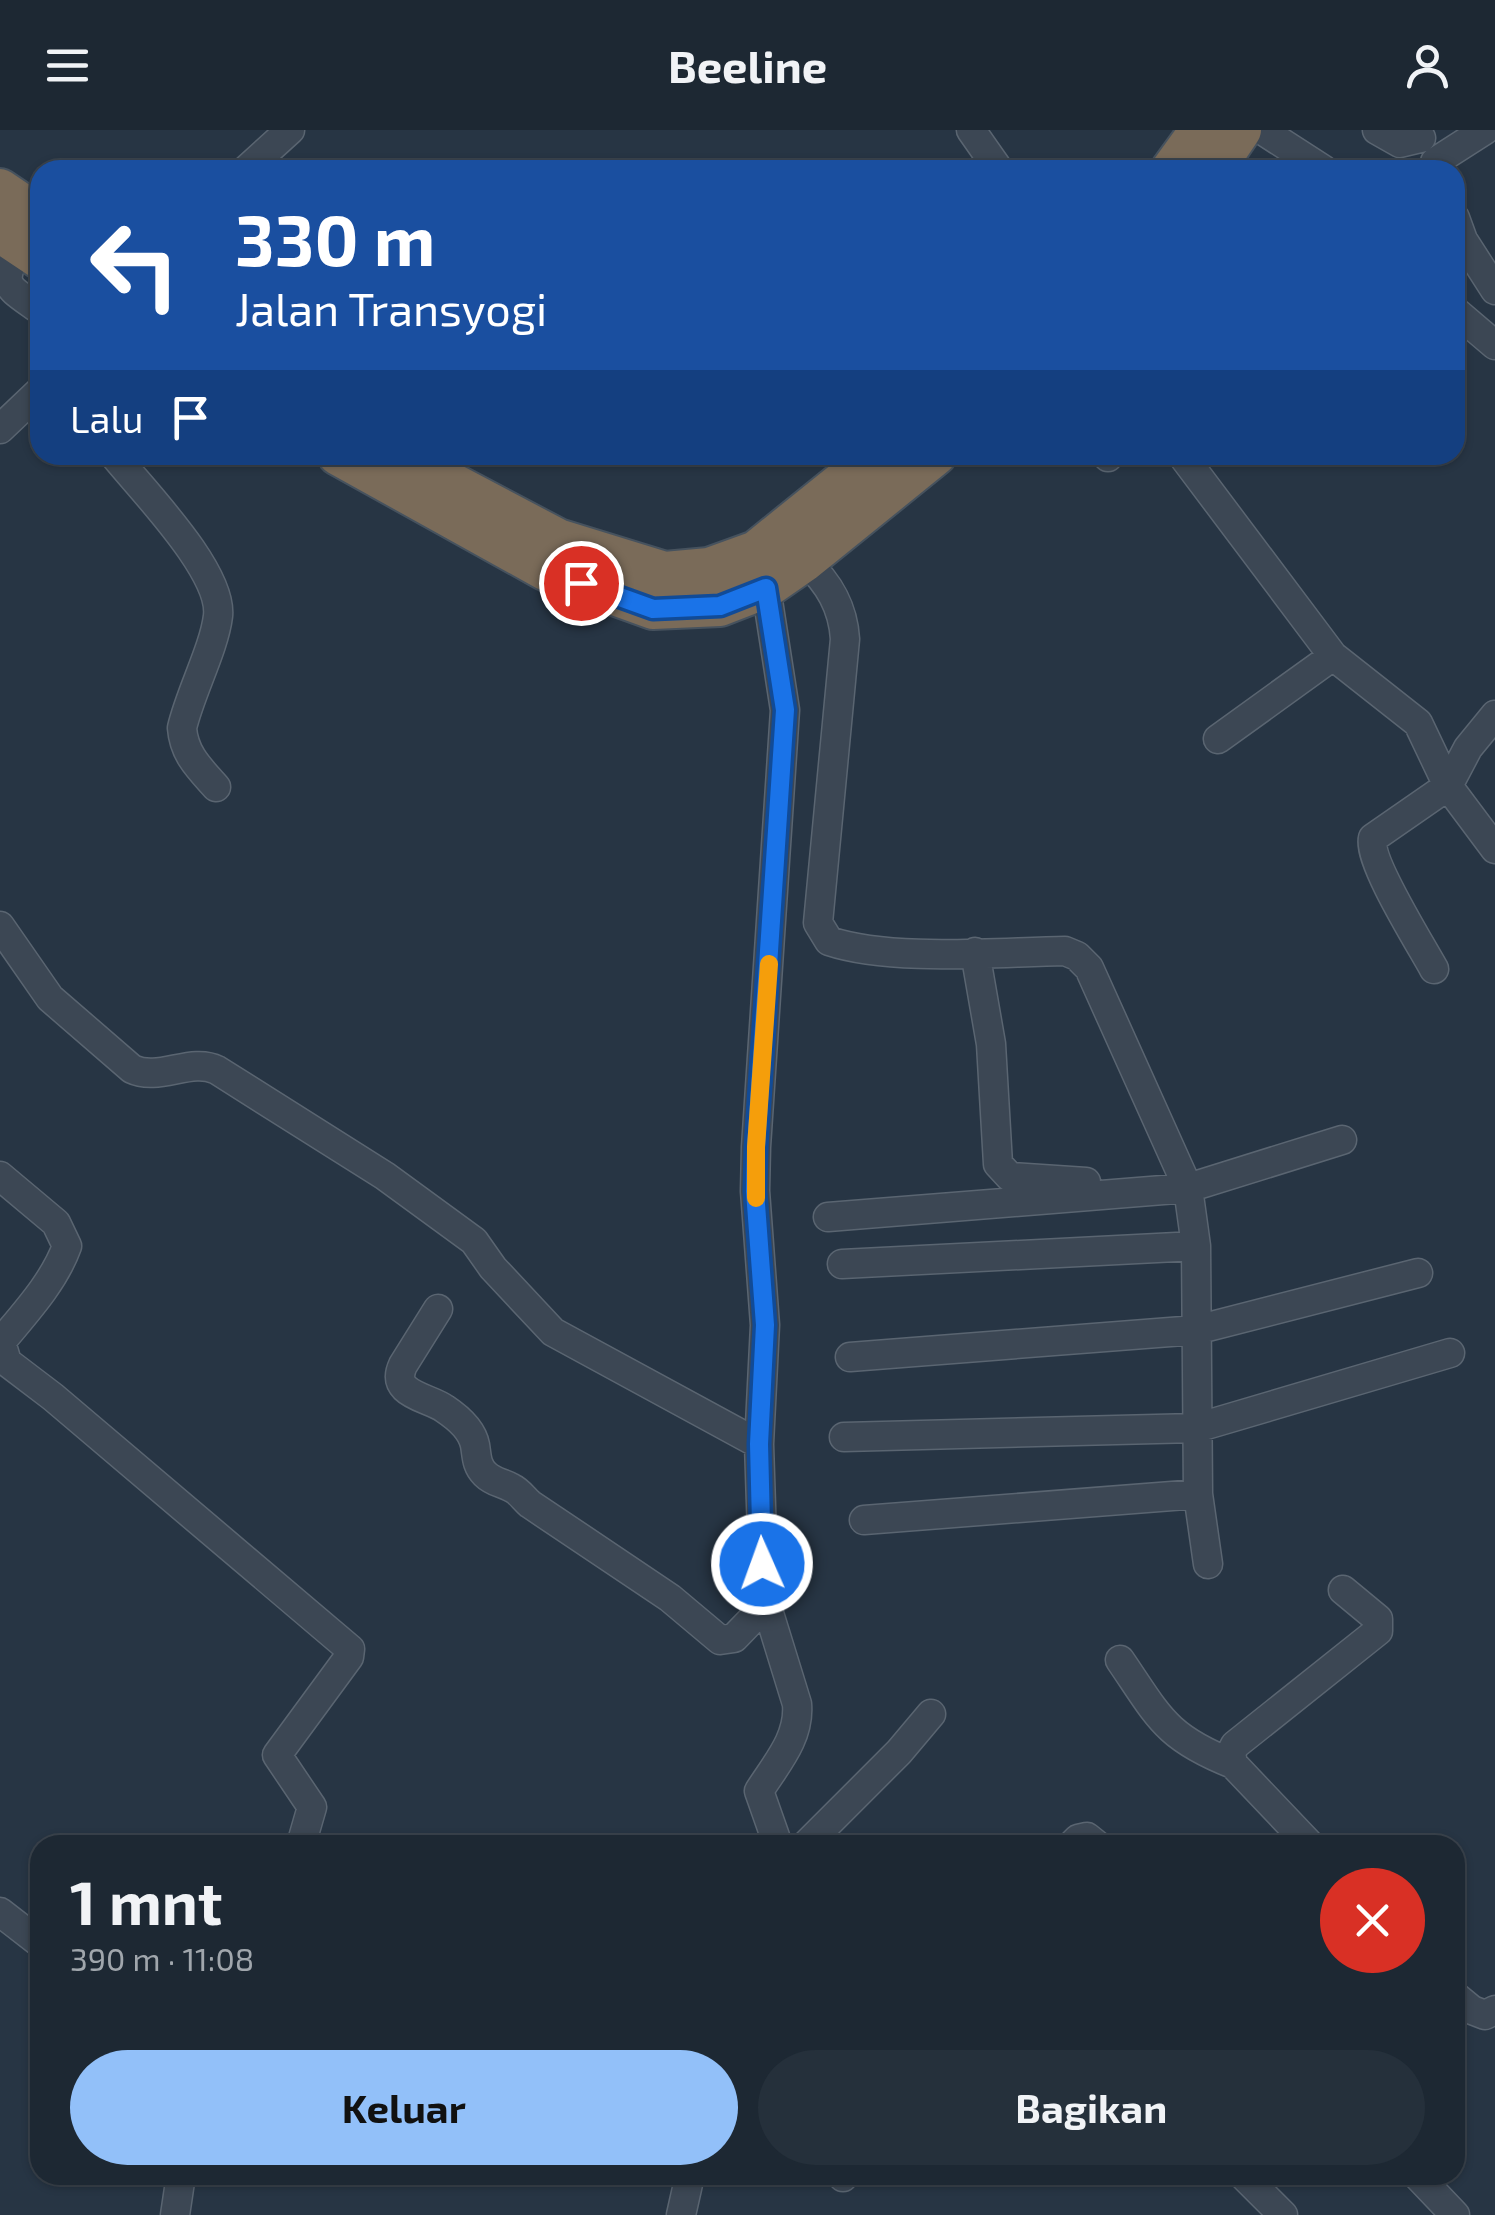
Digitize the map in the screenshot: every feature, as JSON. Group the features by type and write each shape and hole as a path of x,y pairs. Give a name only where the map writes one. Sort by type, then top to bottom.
{"highway":[{"path":"1193,148 1241,130"},
{"path":"0,189 25,238"},
{"path":"356,465 545,570 653,609 720,606 766,588 924,465"},
{"path":"419,465 558,538 665,572 710,568 756,550 862,465"}],"street":[{"path":"257,160 290,130"},
{"path":"971,130 993,160"},
{"path":"1262,130 1308,160"},
{"path":"1377,130 1429,150 1485,130"},
{"path":"25,238 2,270 2,276 5,284 30,303"},
{"path":"1465,243 1493,285"},
{"path":"1465,320 1495,345"},
{"path":"0,429 30,400"},
{"path":"122,465 209,574 218,598 218,619 182,728 183,743 192,762 216,786"},
{"path":"1190,465 1333,656 1418,723 1448,786 1495,849"},
{"path":"805,561 833,594 844,618 845,639 818,923 828,941 852,949 1065,950 1084,961 1185,1182 1196,1246 1198,1494 1208,1564"},
{"path":"766,588 785,710 756,1147 755,1191 765,1325 759,1444 766,1605 798,1704 796,1732 758,1791 774,1835"},
{"path":"1218,739 1333,656"},
{"path":"1434,969 1376,861 1371,843 1448,786 1468,748 1495,715"},
{"path":"0,926 50,998 132,1069 148,1075 214,1068 385,1176 474,1241 493,1268 553,1332 759,1444"},
{"path":"975,952 991,1044 1001,1169 1010,1176 1081,1183 1185,1182"},
{"path":"828,1217 1185,1182 1342,1140"},
{"path":"0,1176 56,1223 67,1246 43,1288 1,1342 7,1362 350,1649 350,1657 277,1755 312,1807 304,1835"},
{"path":"842,1264 1196,1246"},
{"path":"850,1357 1196,1330 1418,1273"},
{"path":"438,1309 398,1374 401,1384 418,1398 446,1409 460,1422 471,1435 479,1468 486,1476 512,1488 670,1598 720,1640 734,1638 766,1605"},
{"path":"844,1437 1196,1428 1450,1353"},
{"path":"864,1520 1198,1494"},
{"path":"1232,1764 1235,1744 1378,1631 1378,1619 1344,1590"},
{"path":"1120,1660 1167,1728 1185,1742 1232,1764 1300,1835"},
{"path":"816,1835 931,1714"},
{"path":"0,1912 30,1935"},
{"path":"1465,2004 1485,2015 1495,2010"},
{"path":"175,2215 180,2185"},
{"path":"681,2215 688,2185"},
{"path":"1253,2185 1283,2215"},
{"path":"1426,2185 1455,2215"}],"slow traffic":[{"path":"756,1198 769,964"}],"route":[{"path":"581,583 653,609 720,606 766,588 785,710 756,1147 755,1191 766,1361 759,1444 762,1564"}]}
